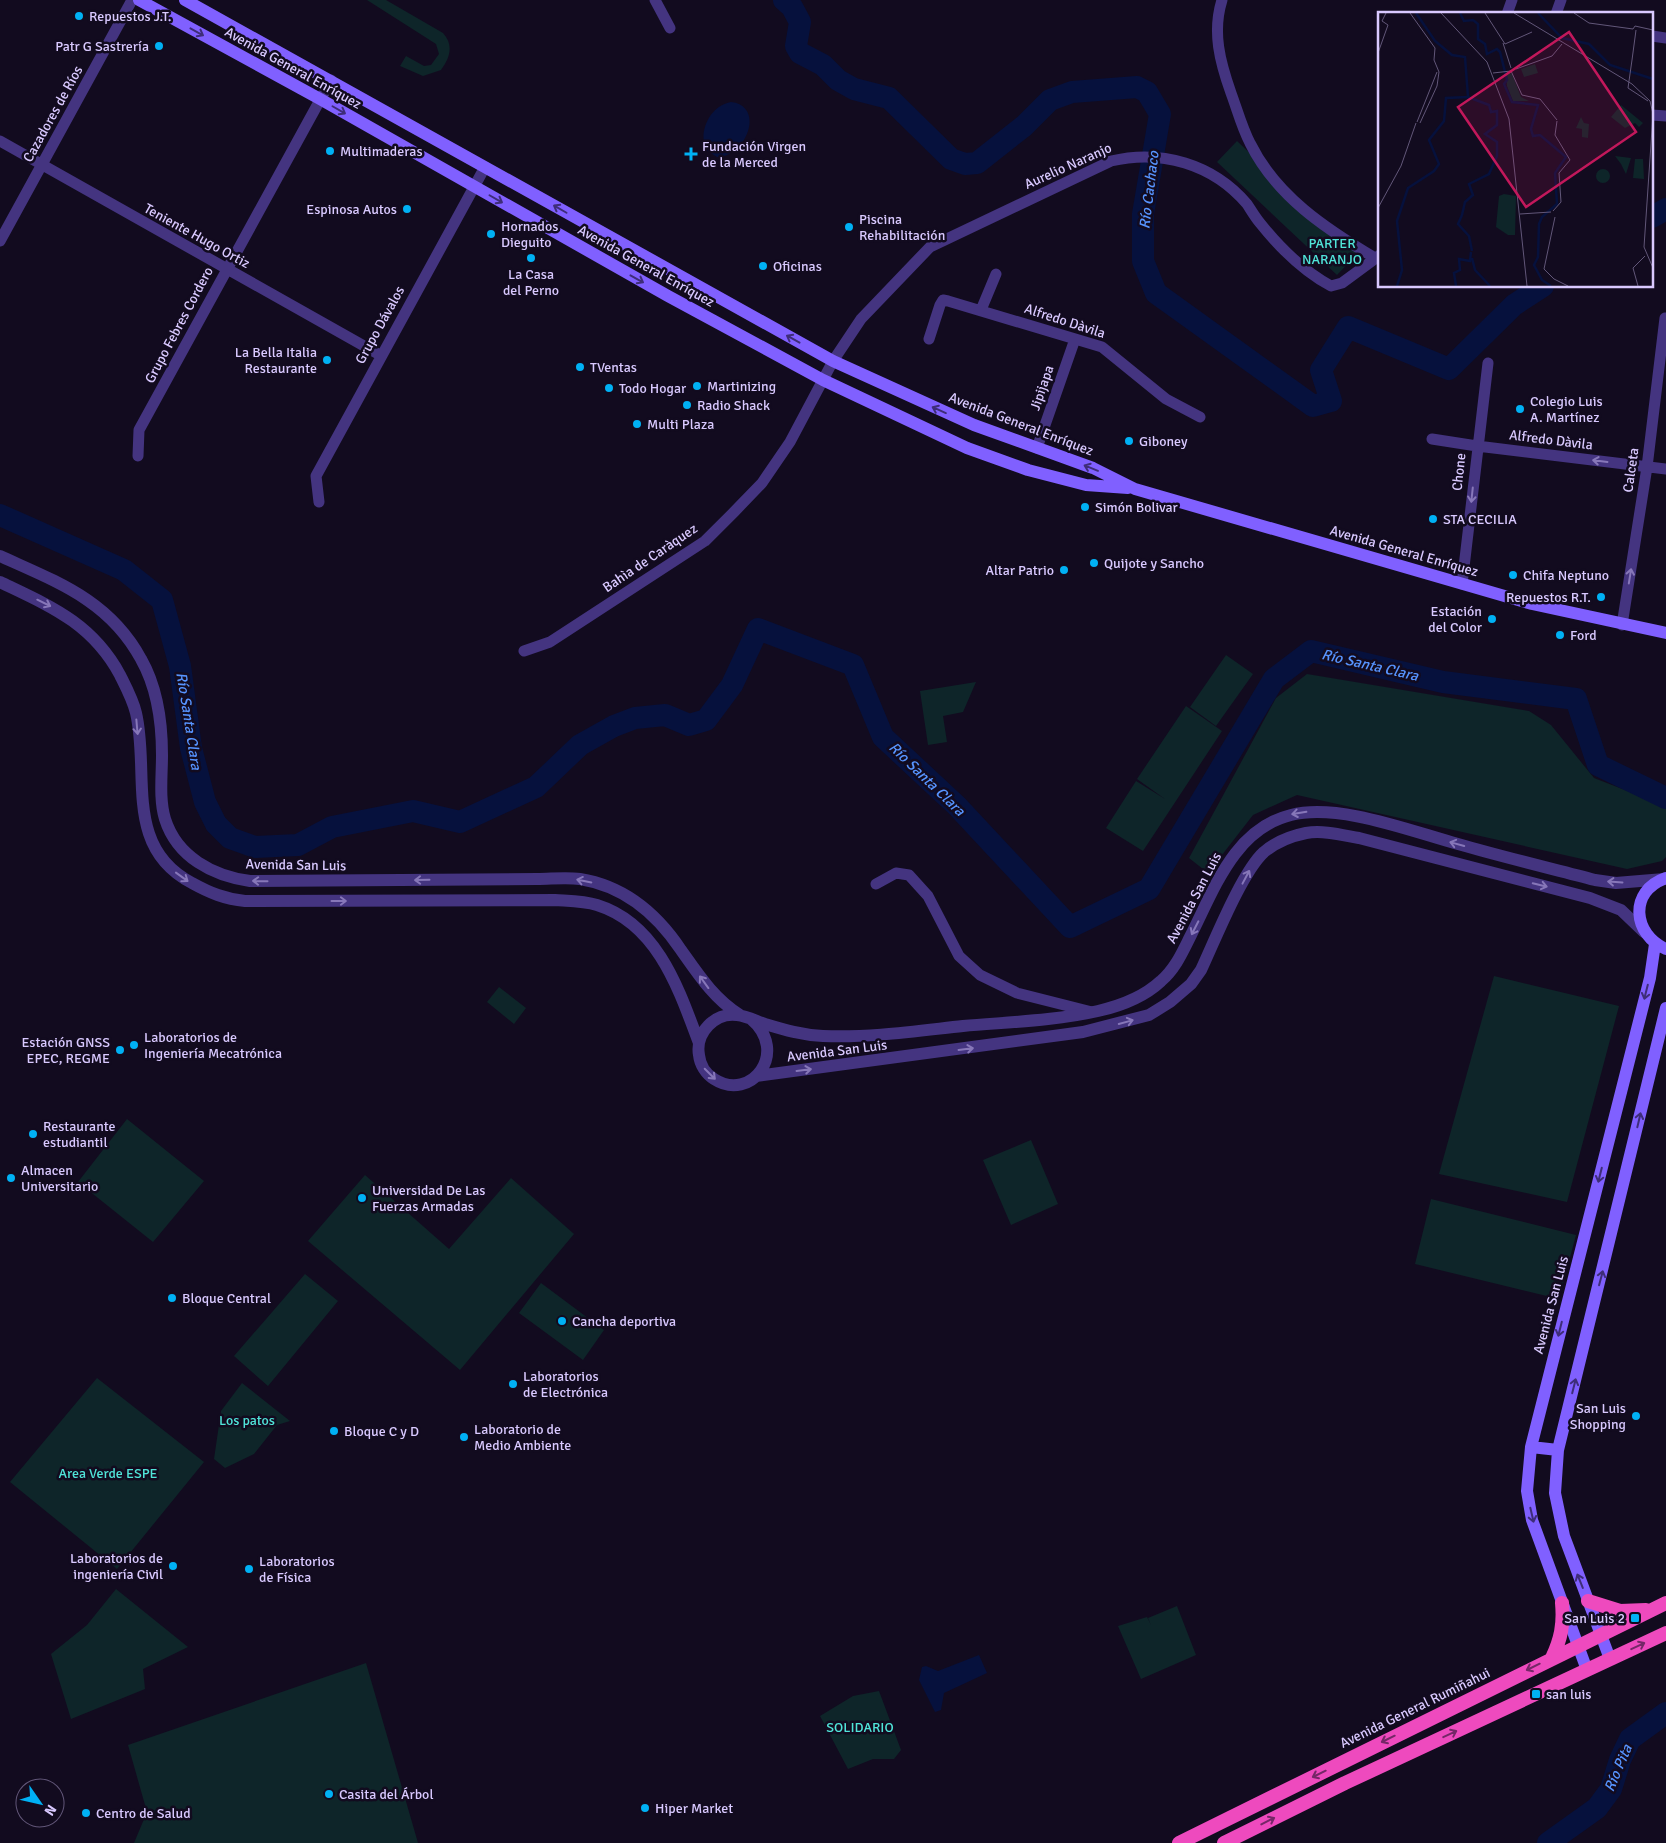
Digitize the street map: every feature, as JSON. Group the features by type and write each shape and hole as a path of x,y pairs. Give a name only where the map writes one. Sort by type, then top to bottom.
{"highway":[{"path":"1588,1601 1620,1611 1660,1606"},
{"path":"1552,1658 1560,1641 1564,1622 1562,1604"},
{"name":"Avenida General Rumiñahui","path":"1179,1843 1660,1606"},
{"path":"1224,1843 1345,1783 1666,1633"}],"main road":[{"name":"Avenida General Enríquez","path":"139,0 320,99 668,296 823,380 967,448 1028,470 1086,485 1135,489"},
{"name":"Avenida General Enríquez","path":"185,0 833,361 974,425 1092,468 1135,489 1532,604 1666,633"},
{"path":"668,296 678,276"},
{"path":"856,396 865,377"},
{"path":"1660,947 1644,932 1639,912 1646,892 1665,879"},
{"name":"Avenida San Luis","path":"1588,1670 1577,1646 1532,1520 1527,1491 1530,1447 1650,978 1660,947"},
{"path":"1610,1659 1564,1536 1555,1493 1558,1450 1666,1008"},
{"path":"1625,1077 1648,1083"},
{"path":"1530,1447 1558,1450"}],"street":[{"name":"Cazadores de Ríos","path":"0,241 132,0"},
{"path":"654,0 670,28"},
{"path":"1222,0 1216,20 1217,40 1226,78 1250,143 1271,177 1297,205 1338,236 1377,256"},
{"path":"1508,12 1512,0"},
{"path":"1557,12 1561,0"},
{"name":"Grupo Febres Cordero","path":"138,456 139,430 331,80"},
{"name":"Teniente Hugo Ortiz","path":"0,141 380,355"},
{"name":"Aurelio Naranjo","path":"833,361 861,319 930,247 1111,161 1133,156 1162,156 1214,175 1247,204 1259,222 1288,255 1307,272 1331,286 1342,283 1377,256"},
{"name":"Grupo Dávalos","path":"319,502 316,476 380,355 485,166"},
{"path":"981,310 996,274"},
{"name":"Alfredo Dàvila","path":"929,339 943,300 981,310 1102,347 1166,399 1200,416"},
{"name":"Calceta","path":"1622,625 1647,467 1664,318"},
{"name":"Jipijapa","path":"1037,448 1075,339"},
{"name":"Bahìa de Caràquez","path":"524,651 550,642 705,541 762,483 790,442 833,361"},
{"name":"Chone","path":"1462,584 1488,363"},
{"name":"Alfredo Dàvila","path":"1432,439 1666,469"},
{"name":"Avenida San Luis","path":"0,556 80,593 108,615 142,660 159,717 161,781 165,820 181,847 206,868 228,878 250,881 579,879 600,884 620,892 654,915 717,998 745,1017 793,1033 860,1036 1059,1017 1093,1012 1125,1002 1147,992 1175,966 1237,850 1259,829 1275,820 1306,812 1348,814 1595,880 1616,883 1665,879"},
{"path":"0,582 76,622 100,644 119,673 136,714 140,792 150,836 168,866 184,879 213,895 245,901 555,900 598,905 627,920 651,941 679,989 699,1043 701,1064 707,1074 726,1084 736,1085 747,1082 763,1068 768,1046 765,1035 745,1017 723,1016 709,1024 699,1043"},
{"name":"Avenida San Luis","path":"756,1076 1083,1032 1149,1015 1170,1002 1191,984 1201,970 1254,863 1274,844 1285,838 1307,832 1330,832 1359,838 1610,904 1621,910 1644,932"},
{"path":"1492,874 1496,855"},
{"path":"876,884 896,873 909,875 928,896 959,956 980,975 1017,993 1093,1012"}],"green space":[{"path":"367,0 386,0 443,33 449,42 450,52 441,70 423,76 400,66 406,56 424,66 431,65 439,54 436,44"},
{"name":"PARTER NARANJO","path":"1237,141 1357,254 1337,275 1217,162"},
{"path":"1226,655 1253,674 1216,726 1190,707"},
{"path":"1307,674 1529,711 1551,725 1594,778 1666,806 1666,857 1662,861 1627,869 1297,795 1253,815 1208,873 1189,858 1276,698"},
{"path":"976,682 963,712 943,716 947,742 928,745 920,691"},
{"path":"1186,706 1222,731 1143,851 1106,828 1136,781 1165,799 1137,779"},
{"path":"1494,976 1619,1006 1567,1202 1439,1174"},
{"path":"499,987 526,1008 514,1024 487,1002"},
{"path":"127,1119 204,1181 153,1242 78,1182"},
{"path":"1031,1140 1058,1204 1011,1225 983,1160"},
{"path":"365,1175 449,1249 511,1178 574,1234 460,1370 308,1241"},
{"path":"1431,1199 1576,1235 1559,1299 1415,1264"},
{"path":"305,1274 338,1301 268,1386 234,1356"},
{"name":"Cancha deportiva","path":"541,1283 604,1330 583,1360 519,1313"},
{"name":"Area Verde ESPE","path":"97,1378 204,1462 117,1569 10,1482"},
{"name":"Los patos","path":"242,1383 290,1421 277,1425 254,1454 225,1468 214,1459 221,1411"},
{"path":"116,1589 188,1647 143,1669 145,1689 71,1719 51,1654 87,1625"},
{"path":"1177,1606 1196,1655 1141,1679 1118,1626 1147,1617 1151,1625 1148,1618"},
{"path":"366,1663 418,1843 134,1843 147,1812 128,1745"},
{"name":"SOLIDARIO","path":"879,1691 901,1750 894,1759 873,1759 848,1769 820,1716 853,1696"}],"shaded area":[{"path":"731,102 742,106 748,112 750,121 748,131 736,149 727,155 717,157 706,150 704,143 705,128 708,120 717,109"},
{"path":"979,1655 987,1673 944,1693 941,1710 935,1712 919,1680 922,1667 926,1666 938,1671"}],"waterway":[{"name":"Río Cachaco","path":"784,0 792,7 800,22 796,46 800,53 823,65 838,80 854,89 889,98 951,159 965,164 977,163 1024,126 1050,100 1072,92 1137,87 1147,92 1160,114 1143,214 1143,261 1156,293 1313,406 1331,401 1321,370 1348,327 1449,369 1514,305 1540,288"},
{"name":"Río Cachaco","path":"1654,216 1666,209"},
{"name":"Río Santa Clara","path":"0,515 124,570 162,600 180,666 191,748 205,802 216,824 230,838 255,847 298,845 332,827 413,811 460,822 536,787 580,745 614,726 635,718 665,715 689,725 706,720 732,685 758,629 853,665 883,737 957,806 1070,927 1149,889 1274,679 1311,651 1443,682 1576,699 1598,765 1666,798"},
{"name":"Río Pita","path":"1548,1843 1597,1808 1611,1789 1620,1760 1630,1739 1666,1713"}],"place":[{"name":"Repuestos J.T.","path":"79,16"},
{"name":"Patr G Sastrería","path":"159,46"},
{"name":"Multimaderas","path":"330,151"},
{"name":"Fundación Virgen de la Merced","path":"691,154"},
{"name":"Espinosa Autos","path":"407,209"},
{"name":"Piscina Rehabilitación","path":"849,227"},
{"name":"Hornados Dieguito","path":"491,234"},
{"name":"La Casa del Perno","path":"531,258"},
{"name":"Oficinas","path":"763,266"},
{"name":"La Bella Italia Restaurante","path":"327,360"},
{"name":"TVentas","path":"580,367"},
{"name":"Martinizing","path":"697,386"},
{"name":"Todo Hogar","path":"609,388"},
{"name":"Radio Shack","path":"687,405"},
{"name":"Colegio Luis A. Martínez","path":"1520,409"},
{"name":"Multi Plaza","path":"637,424"},
{"name":"Giboney","path":"1129,441"},
{"name":"Simón Bolivar","path":"1085,507"},
{"name":"STA CECILIA","path":"1433,519"},
{"name":"Quijote y Sancho","path":"1094,563"},
{"name":"Altar Patrio","path":"1064,570"},
{"name":"Chifa Neptuno","path":"1513,575"},
{"name":"Repuestos R.T.","path":"1601,597"},
{"name":"Estación del Color","path":"1492,619"},
{"name":"Ford","path":"1560,635"},
{"name":"Laboratorios de Ingeniería Mecatrónica","path":"134,1045"},
{"name":"Estación GNSS EPEC, REGME","path":"120,1050"},
{"name":"Restaurante estudiantil","path":"33,1134"},
{"name":"Almacen Universitario","path":"11,1178"},
{"name":"Universidad De Las Fuerzas Armadas","path":"362,1198"},
{"name":"Bloque Central","path":"172,1298"},
{"name":"Cancha deportiva","path":"562,1321"},
{"name":"Laboratorios de Electrónica","path":"513,1384"},
{"name":"San Luis Shopping","path":"1636,1416"},
{"name":"Bloque C y D","path":"334,1431"},
{"name":"Laboratorio de Medio Ambiente","path":"464,1437"},
{"name":"Laboratorios de ingeniería Civil","path":"173,1566"},
{"name":"Laboratorios de Física","path":"249,1569"},
{"name":"San Luis 2","path":"1635,1618"},
{"name":"san luis","path":"1536,1694"},
{"name":"Casita del Árbol","path":"329,1794"},
{"name":"Hiper Market","path":"645,1808"},
{"name":"Centro de Salud","path":"86,1813"}]}
